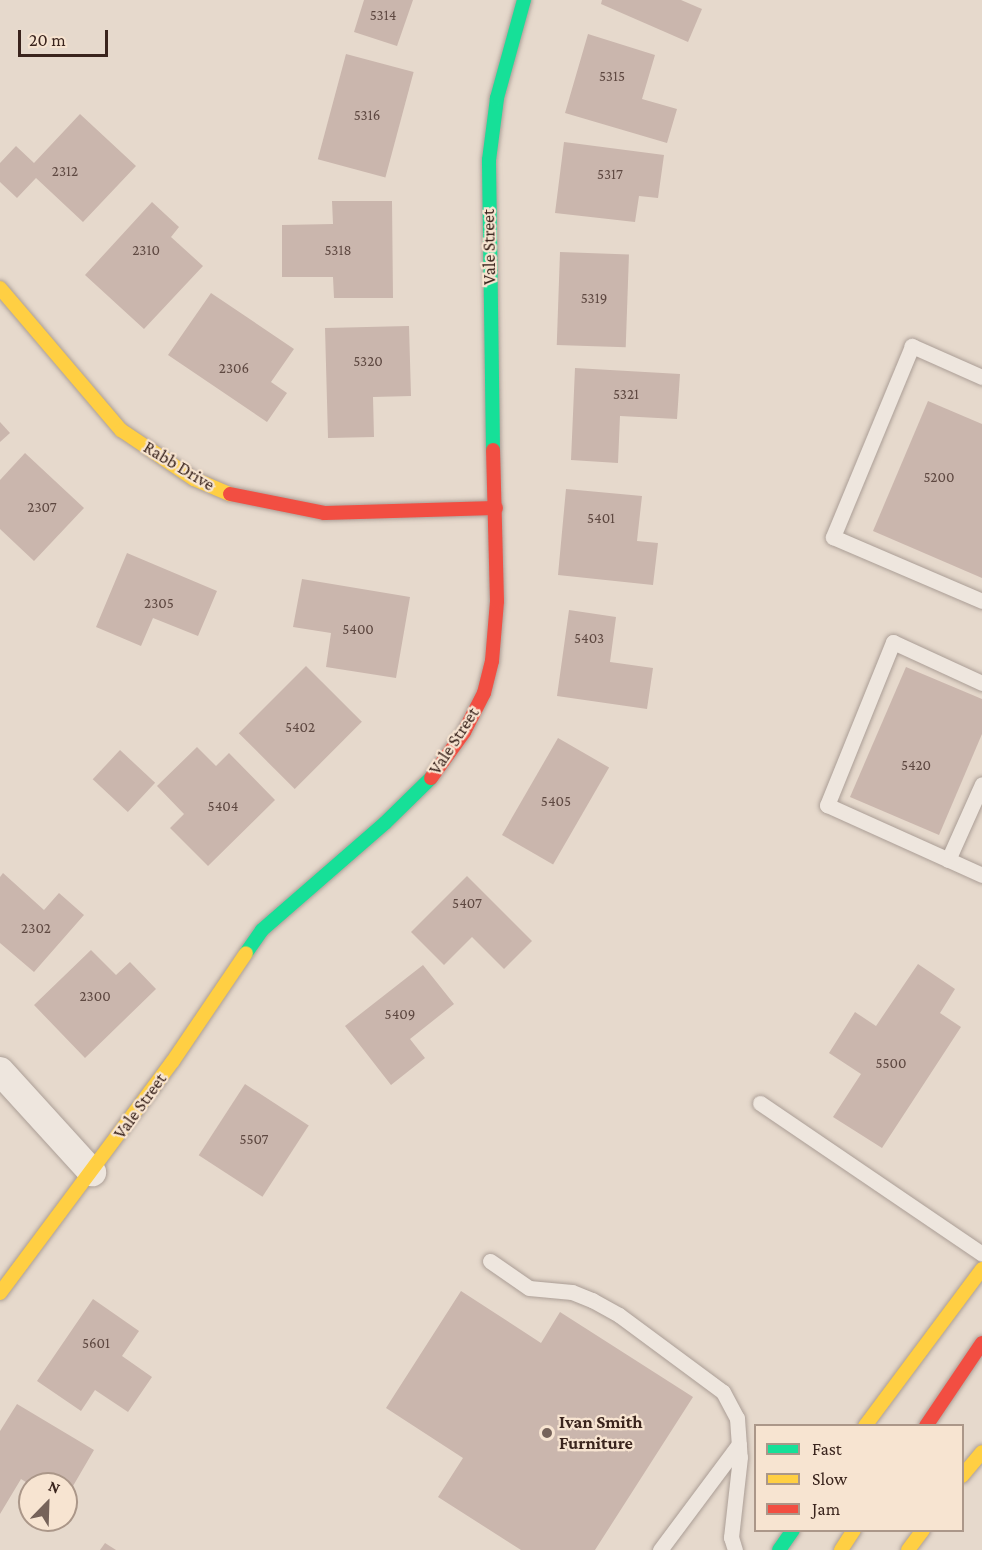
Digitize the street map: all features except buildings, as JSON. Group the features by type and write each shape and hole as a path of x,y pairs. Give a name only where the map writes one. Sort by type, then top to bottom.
{"main road":[{"name":"Vale Street","path":"0,1293 173,1061 262,930 385,823 426,783 464,732 484,693 492,662 498,602 488,234 489,160 497,98 524,0"},
{"name":"Rabb Drive","path":"0,288 121,430 194,478 225,493 324,513 496,508"},
{"path":"866,1424 982,1269"},
{"path":"927,1424 982,1343"},
{"path":"964,1475 982,1452"},
{"path":"779,1550 792,1532"},
{"path":"841,1550 853,1532"},
{"path":"908,1550 922,1532"}],"street":[{"path":"0,1071 92,1172"}],"lane":[{"path":"982,377 912,346 833,537 982,601"},
{"path":"982,683 893,642 827,805 982,875"},
{"path":"948,860 982,784"},
{"path":"760,1103 982,1254"},
{"path":"490,1262 530,1288 572,1292 592,1300 689,1365 723,1392 737,1418 740,1457 731,1537 735,1550"},
{"path":"660,1550 739,1444"}],"traffic: fast":[{"path":"493,450 489,160 497,98 524,0"},
{"path":"246,953 262,930 385,823 431,778"},
{"path":"779,1550 792,1532"}],"traffic: slow":[{"path":"0,288 121,430 194,479 230,494"},
{"path":"0,1293 173,1061 246,953"},
{"path":"866,1424 982,1269"},
{"path":"964,1474 982,1452"},
{"path":"841,1550 853,1532"},
{"path":"908,1550 922,1532"}],"traffic: jam":[{"path":"431,778 464,732 484,693 492,661 497,601 493,450"},
{"path":"230,494 324,513 496,508"},
{"path":"927,1424 982,1343"}],"place":[{"name":"Ivan Smith Furniture","path":"547,1433"}]}
